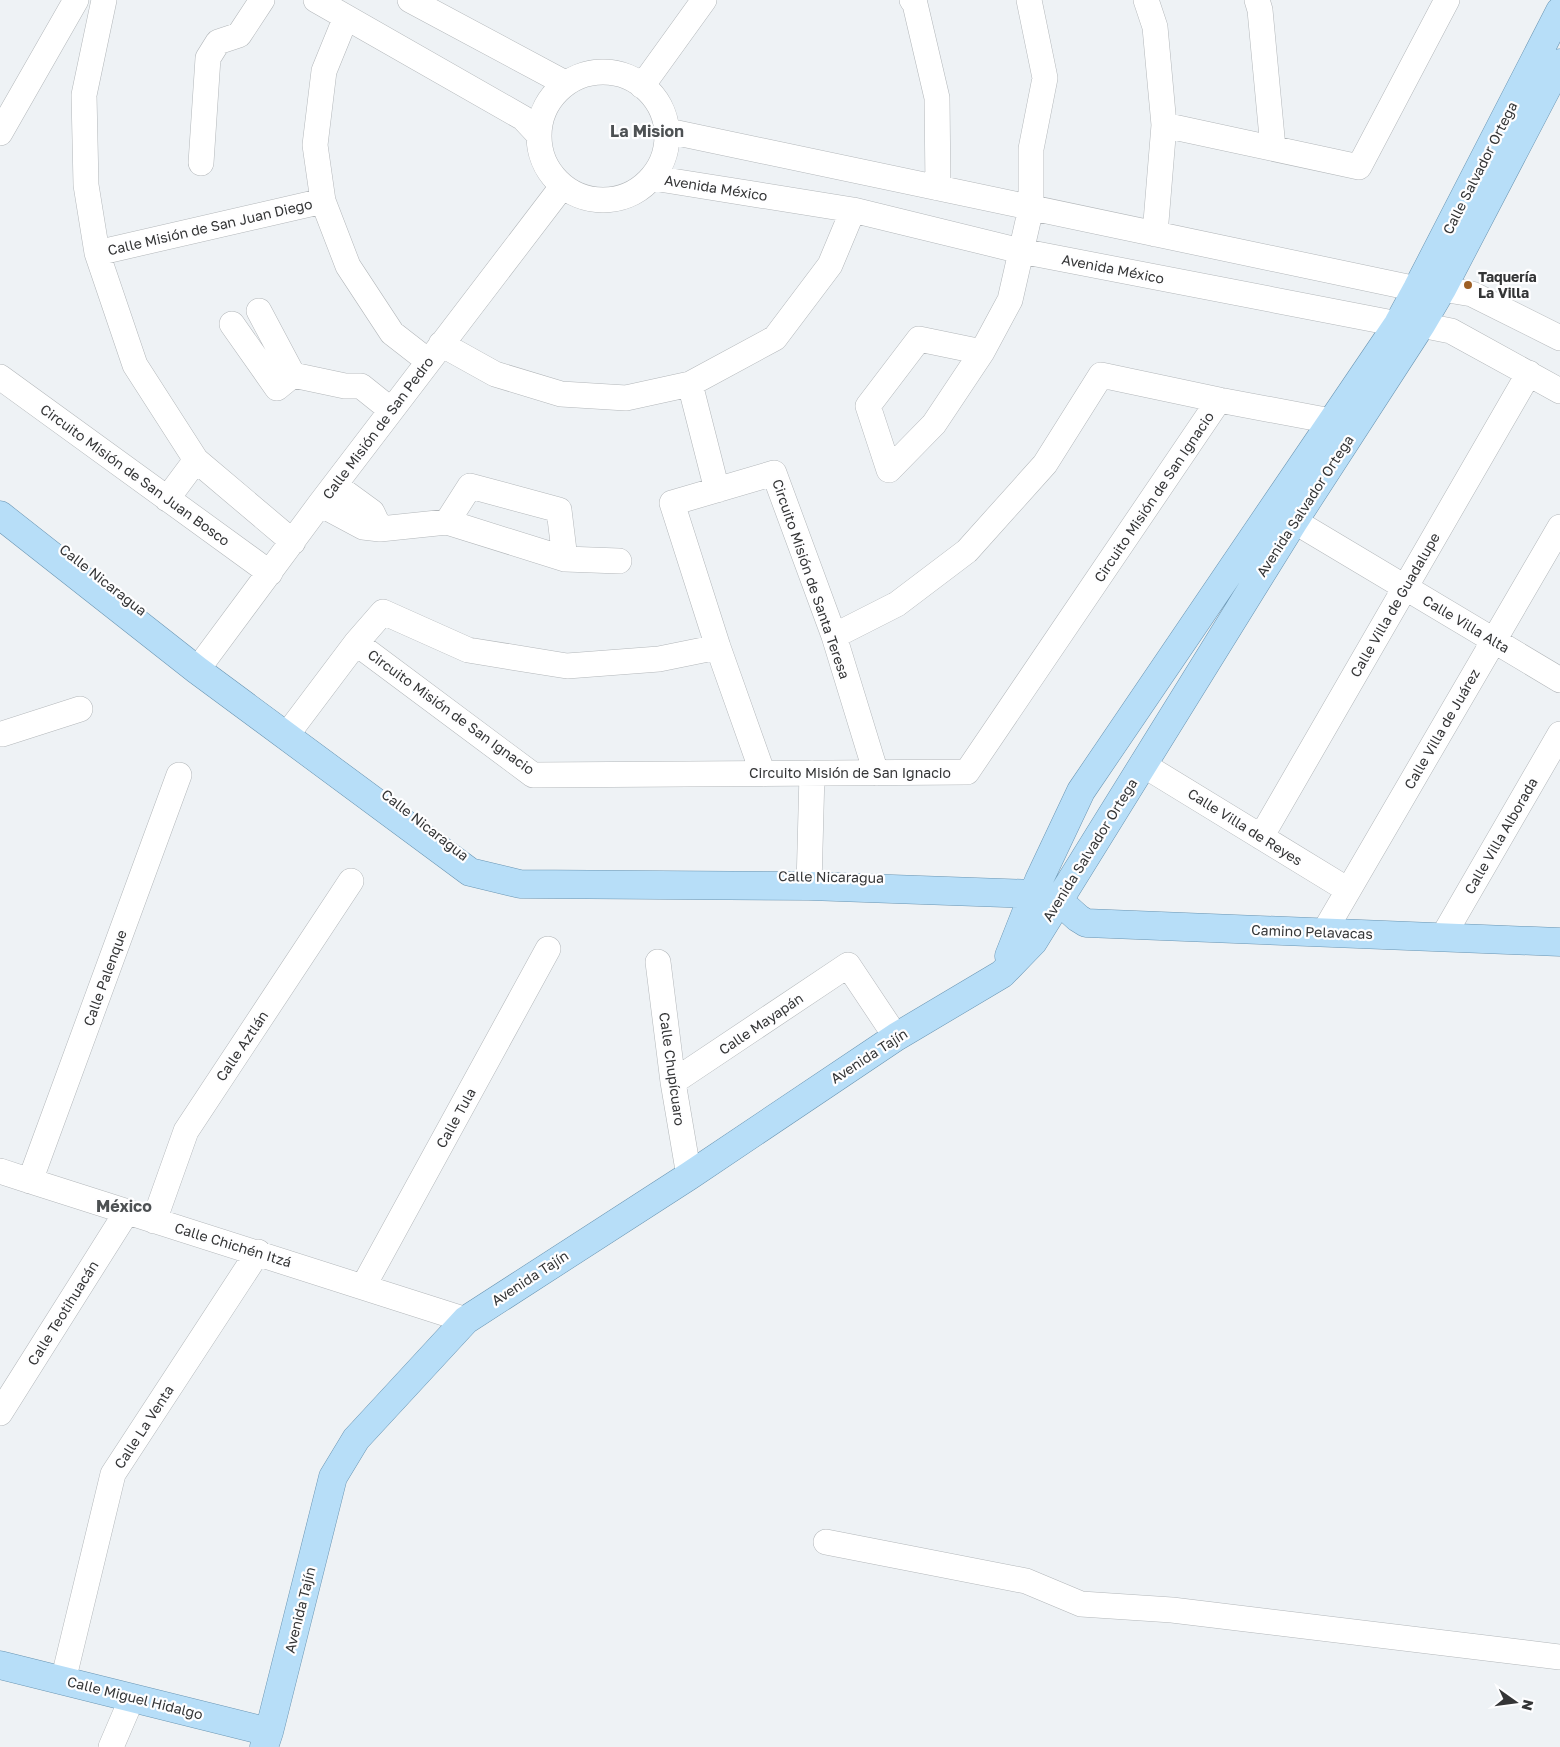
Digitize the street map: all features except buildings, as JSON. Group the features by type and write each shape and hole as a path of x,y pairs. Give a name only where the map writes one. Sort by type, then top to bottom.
{"main road":[{"name":"Calle Salvador Ortega","path":"1430,289 1560,11"},
{"name":"Avenida Salvador Ortega","path":"1052,896 1142,764 1294,521 1560,63"},
{"name":"Avenida Salvador Ortega","path":"1002,974 1033,942 1052,896 1081,791 1331,421 1410,324"},
{"name":"Calle Nicaragua","path":"0,500 201,665"},
{"name":"Calle Nicaragua","path":"0,515 290,730 470,872 520,884 809,881 1052,896"},
{"name":"Camino Pelavacas","path":"1052,896 1086,923 1560,942"},
{"name":"Avenida Tajín","path":"266,1739 333,1477 356,1439 466,1320 689,1176 896,1038 1002,974"},
{"name":"Calle Miguel Hidalgo","path":"0,1665 132,1698 266,1739"}],"street":[{"path":"0,133 76,0"},
{"path":"201,163 208,58 218,42 239,35 262,0"},
{"path":"316,0 523,118 537,133"},
{"path":"410,0 566,83"},
{"path":"642,86 704,0"},
{"path":"912,0 915,4 937,98 938,188"},
{"path":"982,352 918,339 868,406 889,470 934,424 982,352 1010,300 1031,208 1031,149 1045,78 1029,0"},
{"path":"1146,0 1155,27 1164,125 1155,234"},
{"path":"1257,0 1260,10 1273,148"},
{"path":"1164,125 1359,167 1447,0"},
{"path":"102,1 84,95 86,185 97,252 135,365 196,460 293,542"},
{"path":"346,16 324,71 315,144 323,201 348,266 392,333 435,352 495,374 561,394 626,398 690,384 775,338 830,264 853,210"},
{"path":"614,72 630,77 642,86 649,90 660,106 668,130 665,155 654,178 621,200 583,200 561,188 544,166 537,133 545,105 566,83 590,73 614,72"},
{"path":"668,130 1155,234 1430,289 1472,294 1557,329"},
{"name":"Avenida México","path":"654,178 853,210 1021,252 1451,331 1560,391"},
{"name":"Calle Misión de San Pedro","path":"201,665 320,504 561,188"},
{"name":"Calle Misión de San Juan Diego","path":"97,252 323,201"},
{"path":"261,313 293,375 277,388 235,328 261,313"},
{"name":"Calle Villa de Guadalupe","path":"1261,837 1529,373"},
{"path":"293,375 345,386 361,386 386,418"},
{"path":"834,636 897,604 967,550 1045,464 1101,375 1331,421"},
{"name":"Circuito Misión de San Juan Bosco","path":"0,378 270,573"},
{"path":"690,384 717,490"},
{"name":"Circuito Misión de San Ignacio","path":"356,643 532,775 967,772 1219,400"},
{"path":"167,499 196,460"},
{"name":"Circuito Misión de Santa Teresa","path":"763,774 718,647 672,503 774,473 834,636 876,773"},
{"path":"335,485 372,512 380,530"},
{"path":"447,522 470,486 559,510 565,558"},
{"path":"320,504 363,527 380,530 447,522 565,558 619,561"},
{"name":"Calle Villa Alta","path":"1294,521 1560,680"},
{"name":"Calle Villa de Juárez","path":"1324,932 1560,527"},
{"path":"290,730 356,643 383,612 468,650 567,666 659,659 718,647"},
{"path":"1,735 80,709"},
{"name":"Calle Villa Alborada","path":"1442,938 1560,734"},
{"name":"Calle Villa de Reyes","path":"1142,764 1348,890"},
{"path":"809,881 812,773"},
{"name":"Calle Palenque","path":"30,1181 179,775"},
{"name":"Calle Aztlán","path":"154,1221 186,1131 351,881"},
{"name":"Calle Tula","path":"363,1287 548,949"},
{"name":"Calle Chupícuaro","path":"658,962 673,1082 689,1176"},
{"name":"Calle Mayapán","path":"673,1082 848,965 896,1038"},
{"name":"Calle Chichén Itzá","path":"0,1171 126,1213 258,1252 466,1320"},
{"name":"Calle Teotihuacán","path":"0,1413 126,1213"},
{"name":"Calle La Venta","path":"64,1681 113,1474 258,1252"},
{"path":"826,1542 1026,1581 1081,1604 1172,1610 1560,1657"},
{"path":"111,1747 132,1698"}],"place":[{"name":"Taquería La Villa","path":"1468,285"}],"district":[{"name":"La Mision","path":"647,131"},
{"name":"México","path":"124,1206"}]}
